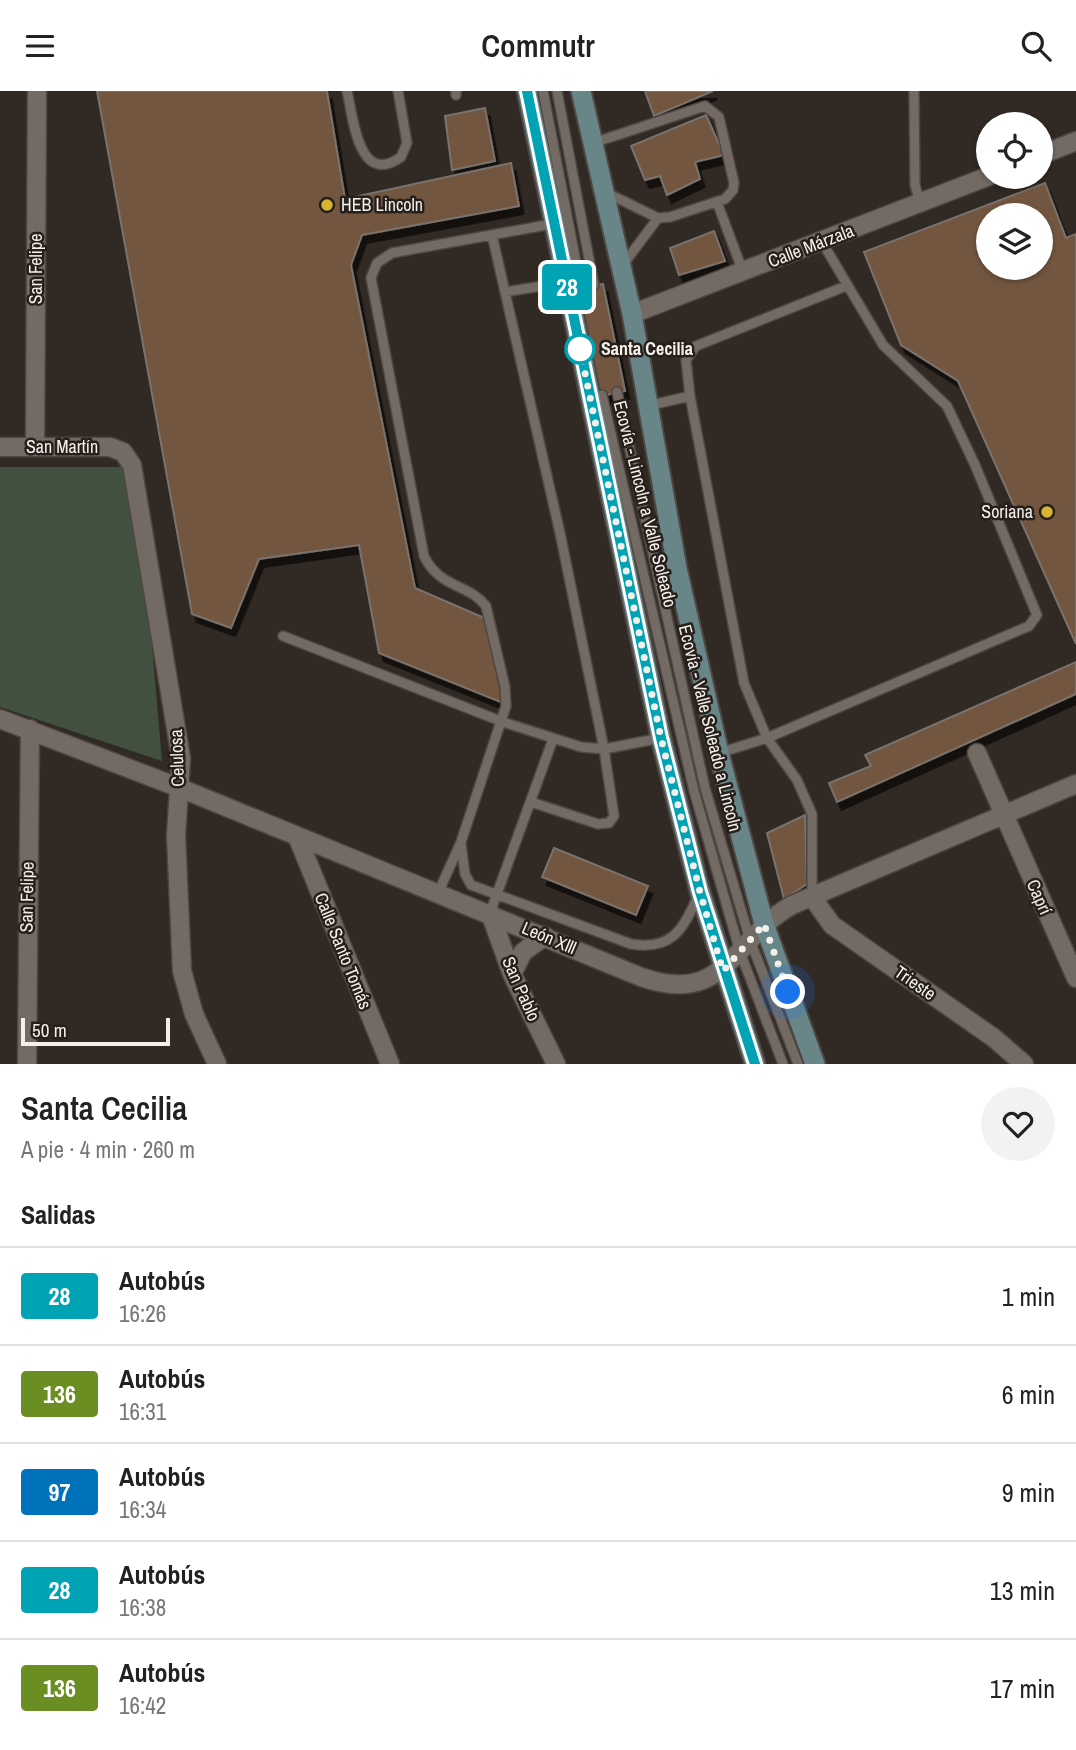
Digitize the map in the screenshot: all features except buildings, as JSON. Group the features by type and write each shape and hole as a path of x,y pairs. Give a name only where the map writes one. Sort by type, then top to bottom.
{"main road":[{"path":"527,91 552,223 574,285 661,738 700,892 723,971 755,1064"},
{"path":"581,91 632,314 646,407 680,581 719,753 764,924 815,1064"}],"street":[{"name":"San Felipe","path":"35,447 37,91"},
{"path":"1053,150 1076,141"},
{"name":"Calle Márzala","path":"632,314 976,181"},
{"name":"San Martín","path":"0,446 110,447 123,452"},
{"name":"Celulosa","path":"123,452 132,465 181,758 177,858 182,971 194,1014 217,1064"},
{"name":"León Xlll","path":"0,719 180,788 662,985 697,984 723,971 764,924 781,912 1076,784"},
{"name":"San Felipe","path":"27,1064 30,729"},
{"name":"Caprí","path":"977,753 1076,978"},
{"name":"Calle Santo Tomás","path":"297,837 390,1064"},
{"name":"Trieste","path":"812,897 832,925 995,1038 1024,1064"},
{"name":"San Pablo","path":"490,913 512,974 556,1064"},
{"path":"512,974 523,952 545,936"}],"lane":[{"path":"348,91 359,147 368,158 383,163 397,160 405,150 398,91"},
{"path":"505,292 574,285 542,91"},
{"path":"557,91 594,285"},
{"path":"914,91 915,185 920,203"},
{"path":"592,143 701,106 710,108 719,117 734,183 730,194 717,202 658,218 621,267"},
{"path":"603,191 658,218"},
{"path":"717,202 743,272"},
{"path":"438,893 461,842 503,722 505,687 486,606 478,598 434,573 424,556 371,278 377,263 392,253 552,223"},
{"path":"492,235 557,521 604,749 614,812 609,823 598,824 531,802"},
{"path":"719,753 767,738 1029,626 1037,615 985,488 947,406 935,391 893,358 846,286 822,242"},
{"path":"812,897 812,814 797,780 767,738 744,683 690,395 686,360 696,346 846,286"},
{"name":"Ecovía - Valle Soleado a Lincoln","path":"617,392 705,788 745,946 799,1064"},
{"name":"Ecovía - Lincoln a Valle Soleado","path":"602,395 694,791 783,1064"},
{"path":"646,407 690,395"},
{"path":"283,636 503,722 581,747 604,749 661,738"},
{"path":"490,913 553,739"},
{"path":"461,842 468,880 498,896 631,944 653,945 677,934 700,892"}],"green space":[{"path":"0,467 125,467 146,577 162,761 0,707"}],"bus line":[{"name":"28","path":"527,91 552,223 631,586 661,738 700,892 723,971 755,1064"}],"place":[{"name":"HEB Lincoln","path":"327,205"},
{"name":"Santa Cecilia","path":"580,349"},
{"name":"Soriana","path":"1047,512"}],"route":[{"path":"580,349 661,738 723,971 764,924 788,992"}]}
